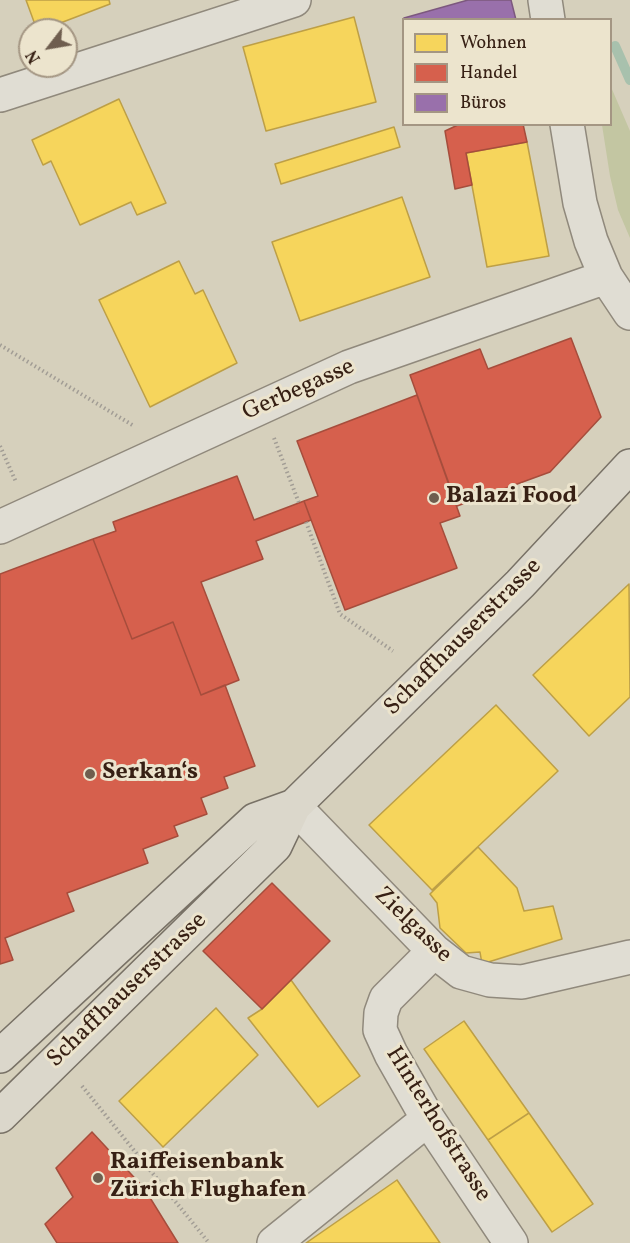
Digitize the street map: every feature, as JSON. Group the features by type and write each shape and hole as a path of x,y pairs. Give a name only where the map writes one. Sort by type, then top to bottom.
{"main road":[{"name":"Schaffhauserstrasse","path":"0,1116 275,846 294,806 520,584 630,466"},
{"name":"Schaffhauserstrasse","path":"0,1056 255,820 294,806"}],"street":[{"path":"0,95 294,0"},
{"path":"545,0 549,18"},
{"path":"567,126 580,203 591,241 606,277 630,313"},
{"name":"Gerbegasse","path":"0,527 349,367 606,277"},
{"name":"Zielgasse","path":"294,806 434,951 461,972 490,980 522,982 630,957"},
{"name":"Hinterhofstrasse","path":"434,951 386,999 381,1013 380,1030 391,1054 429,1119 511,1243"},
{"path":"274,1243 429,1119"}],"path":[{"path":"0,345 171,448"},
{"path":"263,406 299,503"},
{"path":"306,522 340,614 393,651"},
{"path":"82,1086 209,1243"}],"green space":[{"path":"612,89 630,131 630,238 618,210 602,126 612,126"}],"building: Wohnen":[{"path":"26,0 109,0 110,4 73,18 33,18"},
{"path":"354,17 376,102 266,131 243,47"},
{"path":"119,99 166,203 137,215 131,202 80,225 51,161 43,165 32,140"},
{"path":"394,127 400,147 281,184 275,164"},
{"path":"527,142 549,256 487,267 466,153"},
{"path":"402,197 430,277 300,321 272,242"},
{"path":"179,261 195,294 203,290 237,363 150,407 99,300"},
{"path":"629,584 630,697 589,736 533,675"},
{"path":"496,705 558,771 432,890 369,825"},
{"path":"478,847 517,888 524,911 553,906 562,939 482,964 480,952 466,953 440,928 437,903 430,894"},
{"path":"291,980 360,1076 318,1107 248,1018 262,1009"},
{"path":"216,1008 258,1055 163,1147 119,1101"},
{"path":"464,1021 529,1113 488,1140 424,1049"},
{"path":"529,1113 593,1204 552,1232 488,1140"},
{"path":"397,1180 440,1243 306,1243"}],"building: Handel":[{"path":"456,126 523,126 527,142 466,153 472,185 455,189 445,131"},
{"path":"571,338 601,417 550,472 457,506 410,375 480,349 488,369"},
{"path":"417,395 460,516 440,523 457,568 345,610 304,501 318,496 297,441"},
{"path":"237,476 254,520 304,501 311,520 256,541 263,559 201,582 239,680 201,695 173,622 132,639 93,539 116,531 113,522"},
{"path":"93,539 132,639 173,622 201,695 225,685 255,766 224,777 228,788 201,798 207,814 174,826 178,836 143,849 148,863 67,893 74,911 5,938 13,960 0,964 0,574"},
{"path":"272,883 330,941 262,1009 203,951"},
{"name":"Raiffeisenbank Zürich Flughafen","path":"92,1132 144,1188 178,1243 57,1243 45,1224 73,1197 56,1168"}],"building: Büros":[{"path":"468,0 511,0 516,18 404,18"}],"waterway":[{"path":"615,46 630,80"}],"place":[{"name":"Balazi Food","path":"434,498"},
{"name":"Serkan‘s","path":"90,774"},
{"name":"Raiffeisenbank Zürich Flughafen","path":"98,1178"}]}
